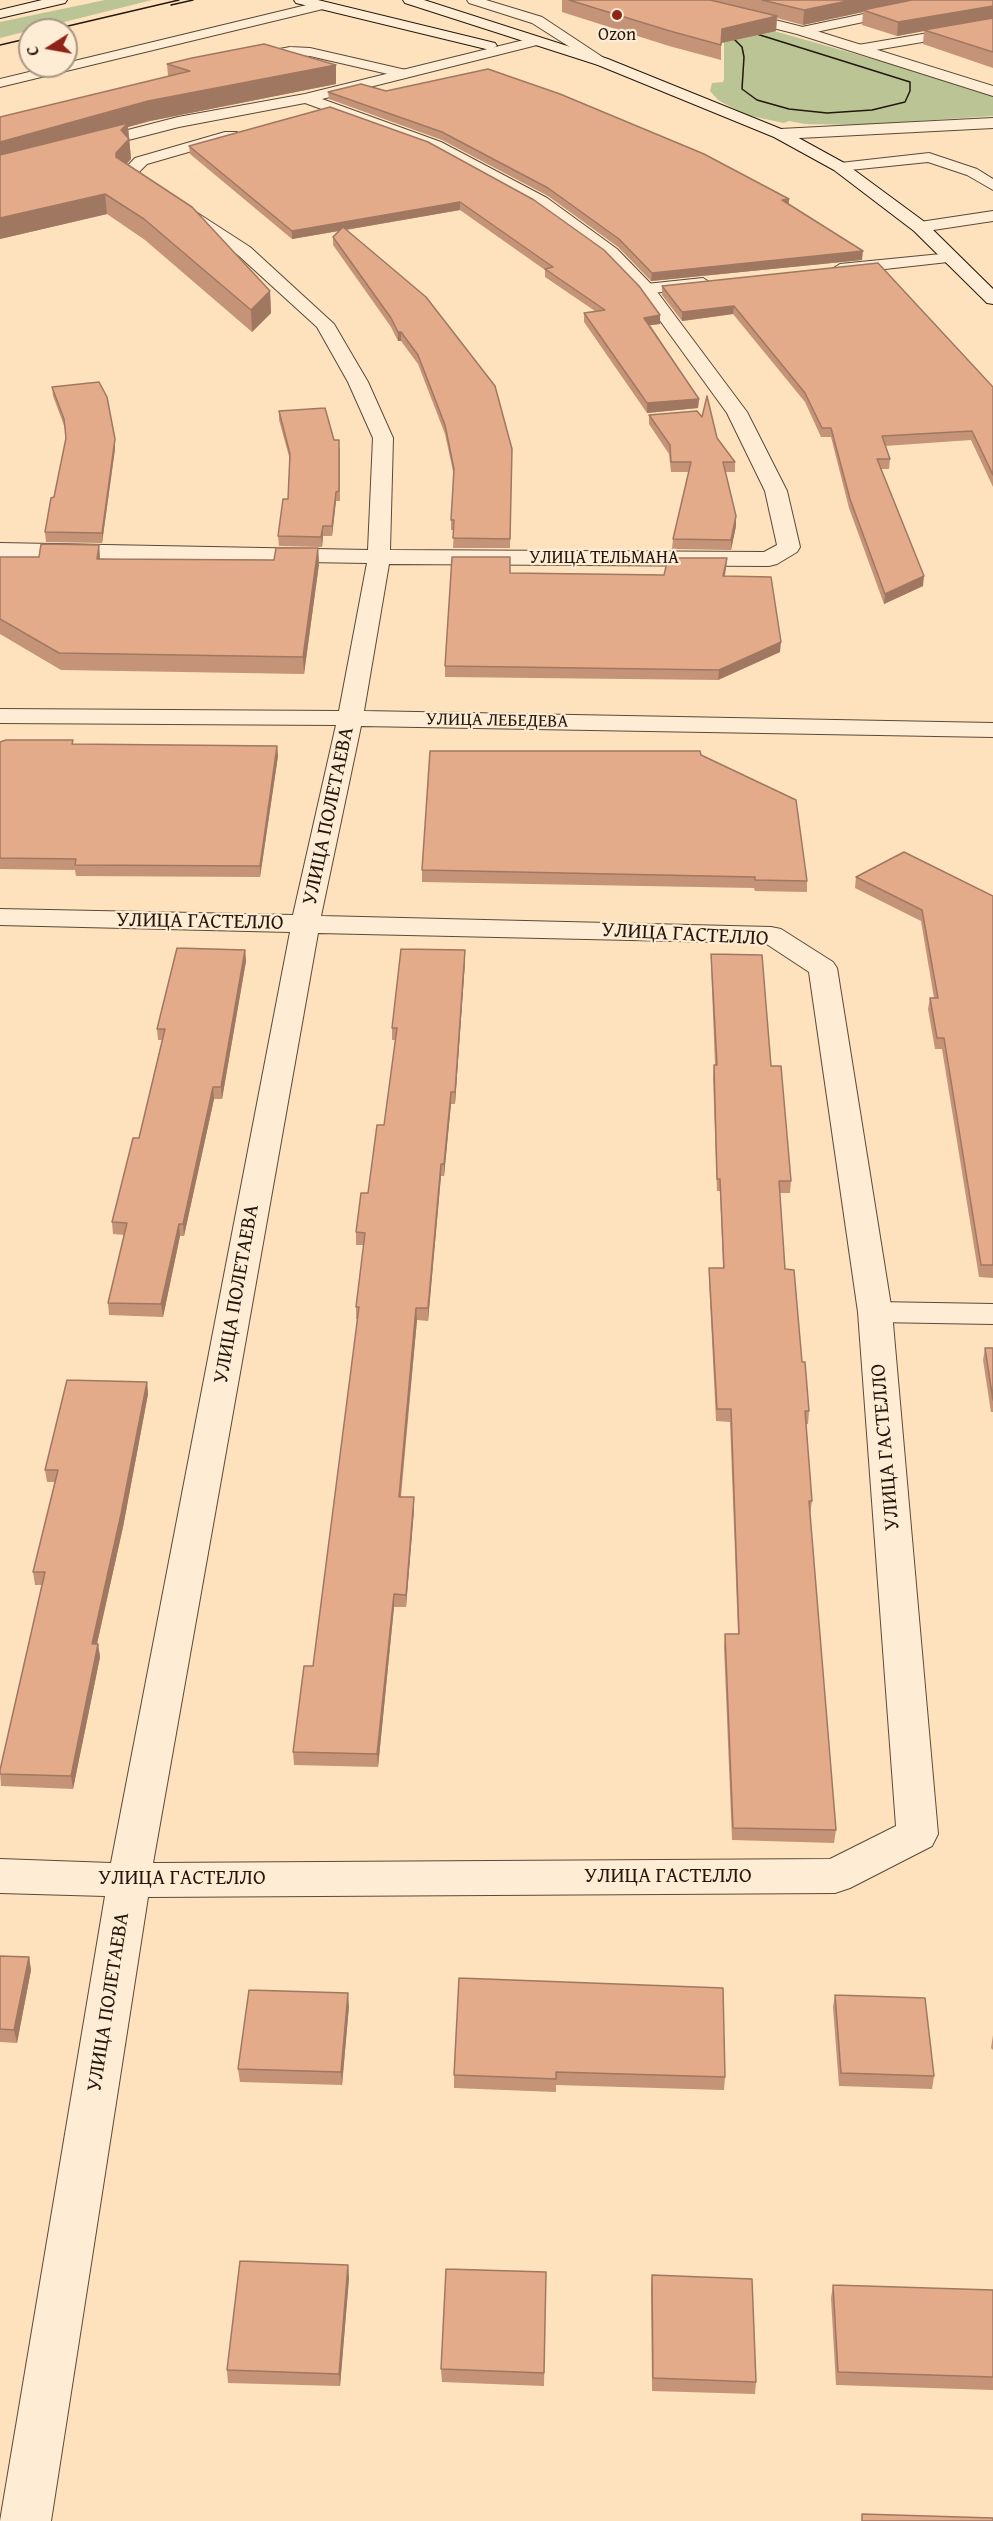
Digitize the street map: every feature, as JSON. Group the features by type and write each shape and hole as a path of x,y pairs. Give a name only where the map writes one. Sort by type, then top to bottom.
{"street":[{"path":"0,14 60,0"},
{"path":"301,0 536,59"},
{"path":"343,11 392,7 413,0 536,41 601,70 780,134 840,167 920,227 993,299"},
{"path":"679,0 802,31 993,91"},
{"path":"0,168 178,122 307,106 401,73 536,41"},
{"name":"УЛИЦА ТЕЛЬМАНА","path":"0,550 379,557 769,559 789,547 776,491 737,412 646,289 611,253 541,202 435,145 330,107 307,106"},
{"path":"780,134 993,123"},
{"name":"УЛИЦА ПОЛЕТАЕВА","path":"25,2521 129,1880 305,925 350,718 379,557 383,438 357,382 325,324 244,251 127,175 141,160 241,132"},
{"name":"УЛИЦА ЛЕБЕДЕВА","path":"0,716 350,718 993,730"},
{"name":"УЛИЦА ГАСТЕЛЛО","path":"0,917 771,935 824,968 875,1312 918,1834 835,1876 129,1880 0,1876"}],"lane":[{"path":"473,0 537,20 601,70"},
{"path":"802,31 948,0"},
{"path":"0,83 319,6"},
{"path":"858,49 993,27"},
{"path":"229,63 274,53 310,52 401,73"},
{"path":"840,167 929,157 972,172 993,185"},
{"path":"920,227 993,216"},
{"path":"822,271 951,258"},
{"path":"646,289 717,282"},
{"path":"875,1312 993,1314"}],"green space":[{"path":"105,0 152,0 78,18 19,18"},
{"path":"18,18 18,34 0,38 0,22"},
{"path":"760,27 993,93 993,116 859,125 805,124 789,121 784,123 746,115 718,100 710,91 712,83 723,82 724,79 724,40"}],"building":[{"path":"569,0 710,0 777,16 722,29 721,45"},
{"path":"762,0 852,0 804,10"},
{"path":"912,0 993,0 993,6 898,22 863,10"},
{"path":"993,18 993,52 924,30"},
{"path":"264,44 336,65 148,101 0,142 0,117 190,71 167,64"},
{"path":"488,69 560,94 704,154 789,199 782,200 863,251 652,273 619,239 548,188 442,132 328,92 361,84 386,91"},
{"path":"330,107 428,142 534,200 604,250 639,286 660,315 644,318 699,399 647,403 584,313 605,310 545,269 553,267 460,202 292,231 189,146"},
{"path":"128,123 121,130 129,139 116,153 116,157 192,207 270,291 251,310 144,219 105,194 0,218 0,155"},
{"path":"343,227 426,297 495,386 512,449 510,539 453,538 454,520 451,520 454,469 445,425 418,355 401,332 398,332 391,318 333,237"},
{"path":"878,263 993,387 993,475 972,431 882,436 890,459 877,459 924,576 885,594 850,499 831,428 822,428 805,393 734,306 682,312 662,286"},
{"path":"99,382 107,397 115,439 102,533 45,532 66,438 64,419 52,387"},
{"path":"707,396 717,438 735,462 723,462 736,516 731,540 673,539 691,462 671,462 670,445 649,415 697,411 702,417"},
{"path":"325,408 334,440 339,440 339,491 336,492 332,526 323,526 321,537 278,536 283,499 288,499 290,454 279,411"},
{"path":"41,544 99,545 97,559 274,560 276,548 318,548 303,657 59,653 0,619 0,557 39,557"},
{"path":"452,557 510,557 510,573 664,575 668,558 727,558 723,576 771,577 781,642 719,670 445,666"},
{"path":"6,740 73,740 72,744 277,746 260,866 75,865 76,859 0,858 0,742"},
{"path":"430,751 700,751 701,755 796,800 807,881 755,880 755,877 422,870"},
{"path":"904,852 993,896 993,1265 981,1265 944,1038 937,1038 930,998 938,998 922,910 856,877"},
{"path":"177,948 245,950 221,1087 213,1087 183,1224 179,1224 161,1304 108,1303 127,1223 112,1222 133,1138 139,1138 165,1029 157,1029"},
{"path":"401,949 465,950 455,1092 451,1092 444,1164 441,1164 428,1308 416,1308 399,1497 414,1497 406,1595 394,1594 377,1754 293,1752 304,1666 313,1666 359,1307 356,1307 365,1233 356,1232 361,1193 368,1193 377,1125 384,1125 397,1028 392,1028"},
{"path":"711,954 762,955 771,1066 781,1066 791,1181 779,1181 785,1269 794,1270 802,1362 805,1362 809,1411 805,1411 812,1501 809,1501 836,1830 733,1828 725,1634 739,1634 731,1409 717,1409 709,1268 724,1268 720,1179 717,1179 714,1065 717,1065"},
{"path":"985,1348 993,1348 993,1400"},
{"path":"67,1380 147,1382 92,1644 98,1644 71,1776 0,1774 45,1572 33,1572 58,1470 45,1470"},
{"path":"0,1956 29,1957 14,2030 0,2029"},
{"path":"459,1978 723,1988 725,2077 556,2072 556,2079 454,2075"},
{"path":"249,1990 348,1993 341,2072 238,2069"},
{"path":"835,1995 925,1998 934,2076 841,2073"},
{"path":"240,2261 348,2265 339,2374 227,2370"},
{"path":"446,2269 546,2272 544,2373 441,2369"},
{"path":"652,2275 752,2279 756,2382 653,2378"},
{"path":"833,2285 993,2290 993,2377 838,2372"},
{"path":"862,2514 993,2518 993,2521 862,2521"}],"tram line":[{"path":"78,24 179,0"},
{"path":"171,5 193,0"},
{"path":"723,33 732,37 742,47 744,57 742,89 757,100 789,109 827,113 872,110 905,102 910,91 910,82 744,30"},
{"path":"0,45 18,41"}],"place":[{"name":"Ozon","path":"617,15"}]}
